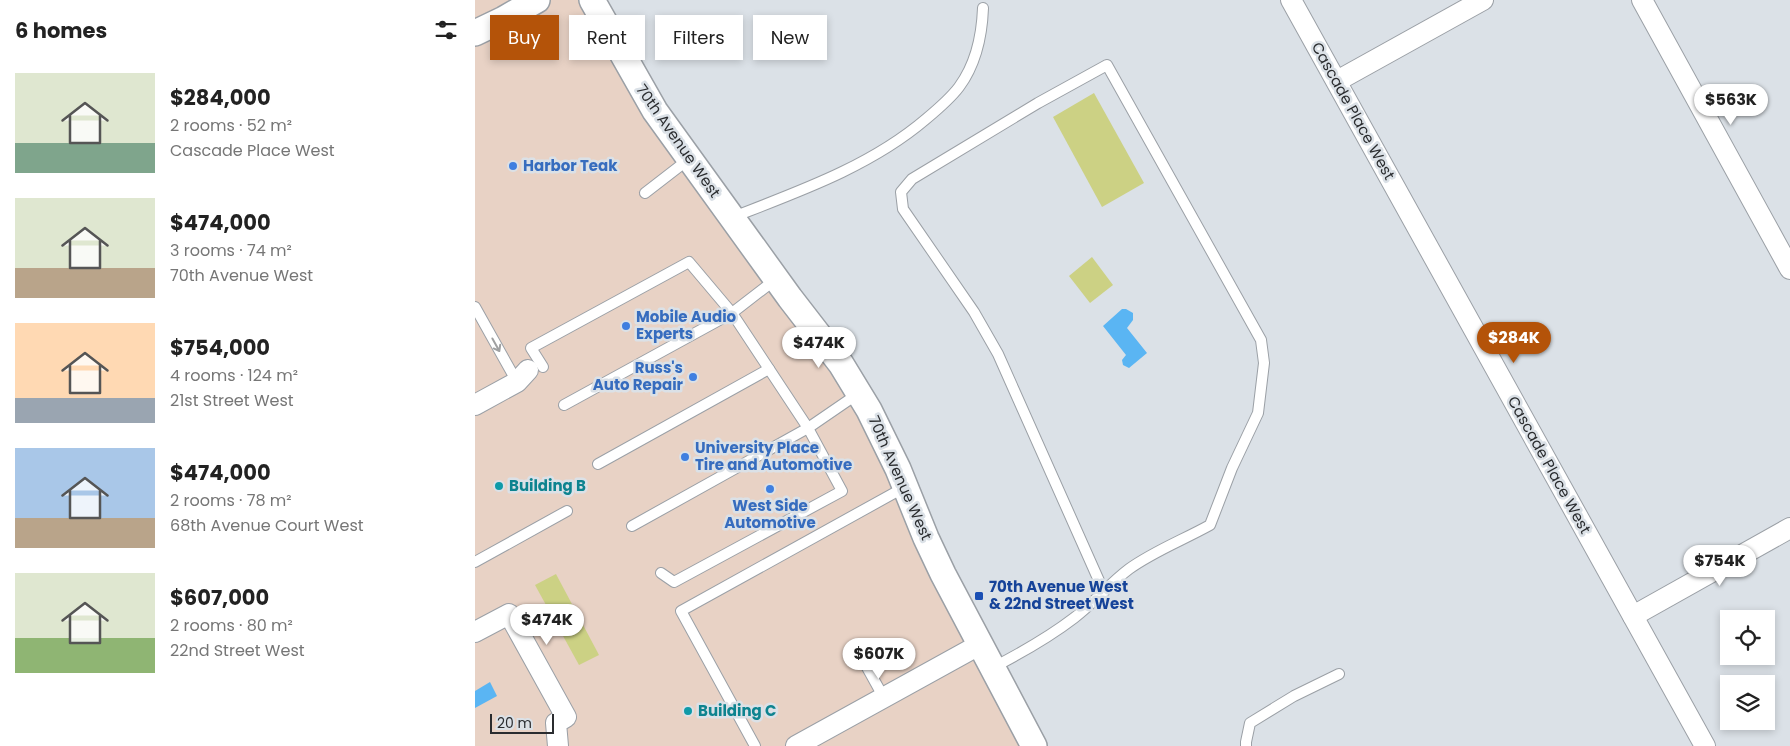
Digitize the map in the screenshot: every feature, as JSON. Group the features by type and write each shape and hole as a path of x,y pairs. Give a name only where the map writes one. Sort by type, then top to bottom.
{"street":[{"path":"475,33 504,20 537,0"},
{"name":"70th Avenue West","path":"592,0 650,104 776,279 841,364 883,434 926,538 979,644 1034,746"},
{"name":"Cascade Place West","path":"1291,0 1705,746"},
{"path":"1337,81 1483,0"},
{"path":"1642,0 1790,269"},
{"path":"475,405 529,373"},
{"path":"1633,616 1790,528"},
{"path":"475,632 509,614 566,718 556,723 558,746"},
{"path":"796,746 979,644"}],"lane":[{"path":"732,217 788,196 837,174 900,139 941,106 959,87 968,71 977,50 982,27 983,8"},
{"path":"992,668 1038,644 1075,617 1104,592 1130,569 1157,552 1210,525 1232,468 1258,413 1264,363 1261,340 1107,65 1038,103 912,179 901,192 903,209 974,312 998,354 1104,592"},
{"path":"645,193 689,159"},
{"path":"529,373 531,348 689,262 732,313 808,428 842,491 674,582 661,573"},
{"path":"564,405 732,313 776,279"},
{"path":"475,307 529,373"},
{"path":"598,464 769,369"},
{"path":"632,526 808,428 859,394"},
{"path":"755,746 681,612 905,486"},
{"path":"475,562 567,511"},
{"path":"857,650 884,698"},
{"path":"1246,746 1251,724 1294,696 1339,674"}],"shaded area":[{"path":"475,0 592,0 602,15 569,15 569,60 633,60 841,364 1034,746 475,746"}],"green space":[{"path":"1094,93 1144,183 1102,207 1053,117"},
{"path":"1092,257 1113,285 1090,303 1069,276"},
{"path":"556,574 599,655 579,665 535,585"}],"water":[{"path":"1122,309 1133,313 1133,320 1127,328 1147,353 1129,368 1123,365 1122,360 1126,355 1103,326"},
{"path":"490,682 497,696 475,708 475,691"}],"place":[{"name":"Harbor Teak","path":"513,166"},
{"name":"Mobile Audio Experts","path":"626,326"},
{"name":"Russ's Auto Repair","path":"693,377"},
{"name":"University Place Tire and Automotive","path":"685,457"},
{"name":"Building B","path":"499,486"},
{"name":"West Side Automotive","path":"770,489"},
{"name":"70th Avenue West & 22nd Street West","path":"979,596"},
{"name":"Building C","path":"688,711"}]}
